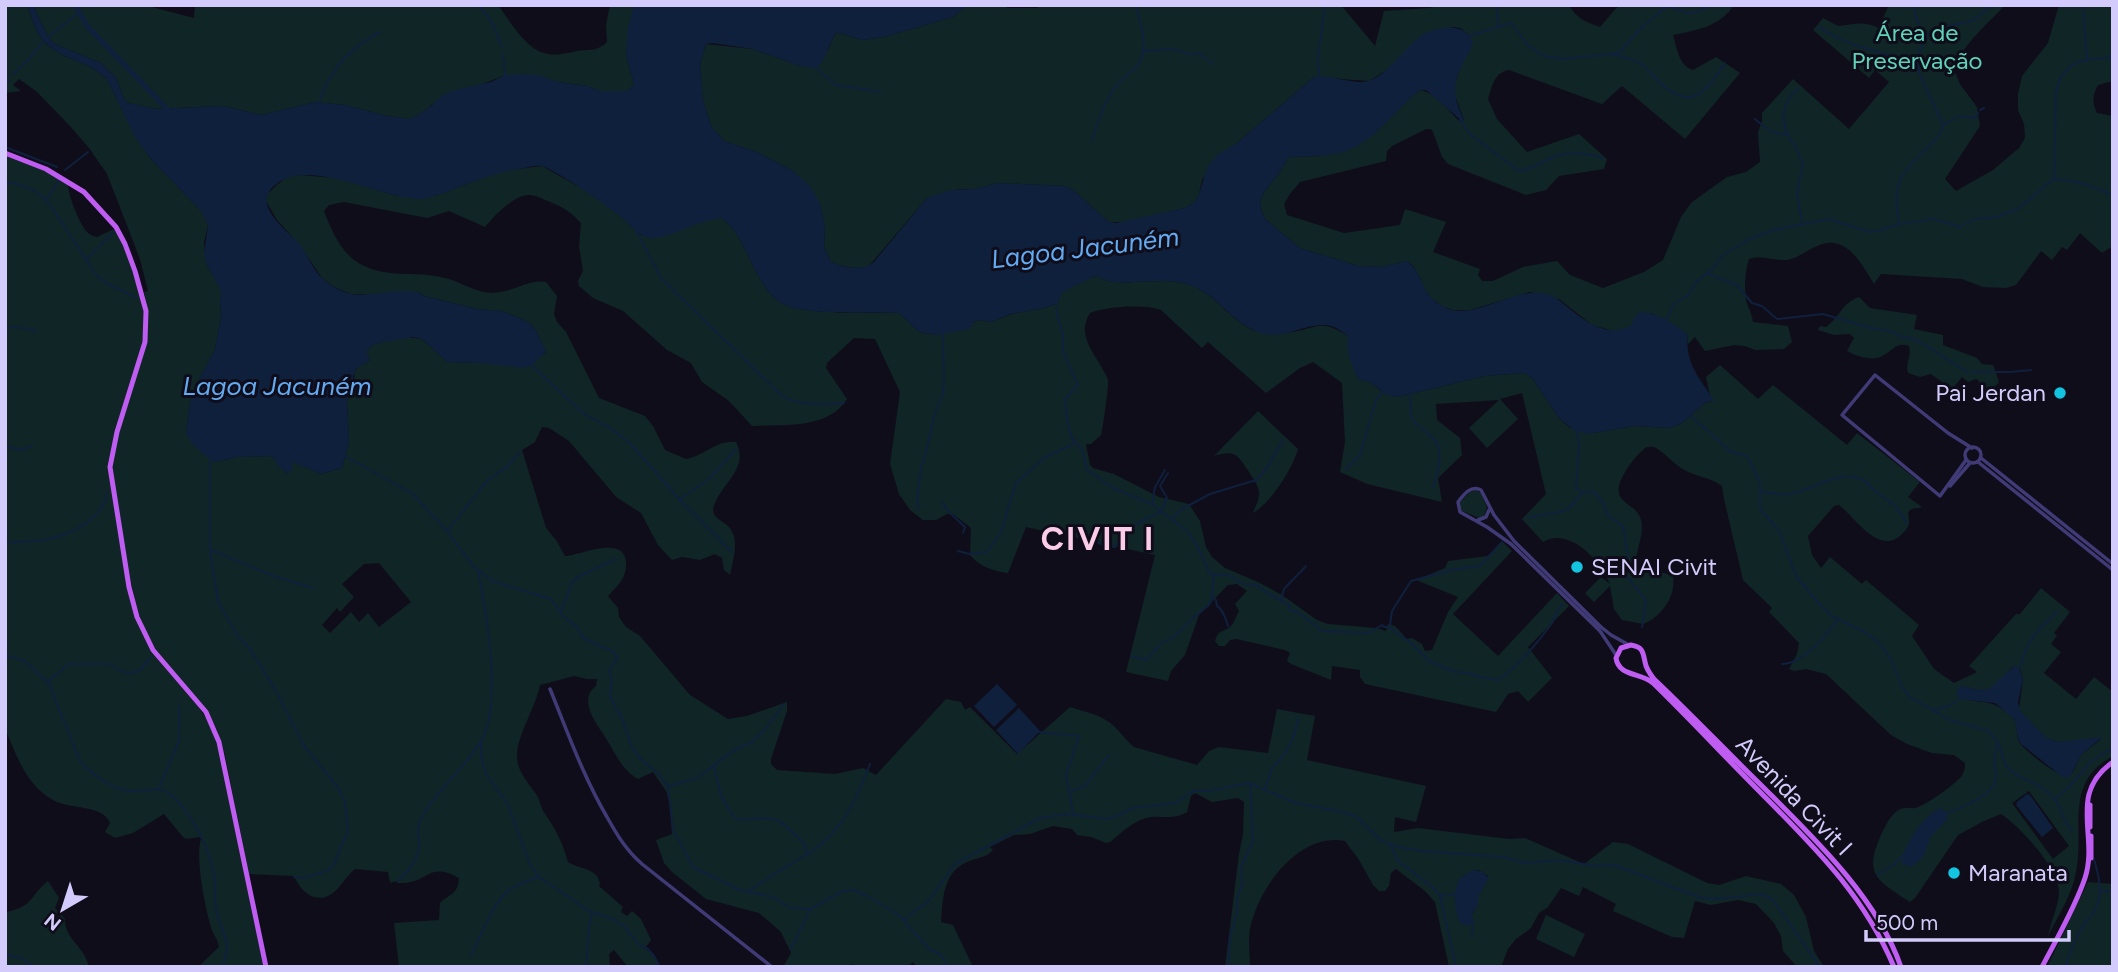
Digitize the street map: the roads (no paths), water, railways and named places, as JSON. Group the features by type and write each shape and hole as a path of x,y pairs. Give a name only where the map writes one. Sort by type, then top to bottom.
{"main road":[{"path":"5,153 46,169 84,192 116,228 135,271 146,311 145,342 117,432 110,467 130,587 137,617 148,642 158,658 206,712 219,743 267,967"},
{"path":"1629,645 1640,648 1645,663 1640,670 1632,673 1620,669 1616,656 1621,648 1629,645"},
{"name":"Avenida Civit I","path":"1645,663 1654,679 1822,846 1871,909 1891,942 1901,967"},
{"name":"Avenida Civit I","path":"1632,673 1653,683 1819,852 1866,912 1894,967"},
{"path":"2044,967 2086,874 2086,811 2089,793 2099,773 2113,764"}],"street":[{"path":"1960,442 1967,451 1968,461 1940,496 1842,415 1875,375 1960,442 1979,451 1979,460"},
{"path":"1967,451 1972,448"},
{"path":"1968,461 1979,460 2113,564"},
{"path":"1979,460 2113,570"},
{"path":"1616,656 1600,631 1515,548 1493,530 1460,512 1457,505 1469,490 1481,490 1489,507 1519,546 1593,620 1629,645"},
{"path":"1476,520 1486,517 1489,507"},
{"path":"2095,555 2101,555"},
{"path":"550,689 581,769 624,846 642,864 772,967"}],"water":[{"name":"Lagoa Jacuném","path":"27,5 34,5 49,38 55,44 101,63 116,78 124,99 129,103 155,109 223,106 261,115 315,102 345,105 411,119 451,91 518,74 539,75 557,82 588,86 600,91 628,91 634,84 626,56 628,29 634,5 968,5 953,17 884,37 862,40 836,32 822,62 816,68 800,66 753,49 706,44 700,65 703,101 711,126 724,141 757,152 793,171 809,185 820,203 825,227 824,247 831,262 852,268 873,263 927,198 950,190 974,189 998,183 1065,186 1109,222 1116,223 1185,208 1194,203 1207,168 1217,155 1237,143 1314,77 1368,81 1384,72 1412,43 1426,33 1446,28 1459,29 1473,42 1456,82 1455,94 1463,122 1426,90 1420,90 1359,145 1335,154 1289,157 1262,196 1261,206 1265,219 1300,248 1358,266 1382,267 1407,261 1430,296 1442,306 1454,310 1480,308 1534,293 1553,296 1584,320 1607,330 1623,329 1632,325 1638,313 1650,313 1687,334 1692,365 1715,402 1705,403 1682,423 1670,428 1634,426 1588,434 1575,431 1559,418 1533,379 1525,373 1484,376 1398,397 1387,395 1370,382 1358,379 1348,353 1348,336 1336,328 1317,325 1274,335 1254,331 1210,296 1190,285 1172,281 1112,282 1095,276 1062,292 1058,303 1045,308 1010,314 991,322 980,320 973,322 970,329 936,335 919,332 899,313 823,312 785,305 767,289 739,238 722,218 659,237 646,237 579,187 541,166 496,174 422,199 402,197 342,180 302,175 285,179 271,189 267,203 273,217 296,240 323,279 348,293 359,295 409,291 477,309 502,311 531,324 546,352 524,368 447,362 422,339 413,337 374,344 366,352 370,360 356,369 353,376 355,386 347,400 349,442 342,468 321,474 292,462 292,469 288,474 270,456 238,457 214,462 194,445 186,433 191,395 215,349 221,316 221,291 204,254 208,225 201,211 150,158 135,137 107,79 91,67 60,54 45,43 37,32"},
{"path":"2014,666 2019,668 2023,679 2018,702 2020,711 2046,738 2059,742 2101,737 2081,755 2070,777 2060,775 2021,744 2015,720 1995,703 1961,699 1957,695 1961,686 1989,689"},
{"path":"997,684 1017,705 994,727 974,706"},
{"path":"1019,708 1040,731 1018,754 996,730"},
{"path":"2027,794 2053,828 2042,837 2016,805"},
{"path":"1940,808 1947,813 1947,820 1931,836 1923,857 1911,867 1901,863 1915,831 1926,818"},
{"path":"1474,870 1489,878 1478,897 1478,904 1472,914 1473,922 1469,926 1461,924 1459,920 1455,896 1459,880"}],"waterway":[{"name":"Lagoa Jacuném","path":"75,5 87,26 170,112"},
{"path":"1092,141 1112,92 1135,68 1143,53 1143,35 1136,5"},
{"path":"1319,77 1318,57 1325,5"},
{"path":"1497,5 1498,26"},
{"path":"1469,36 1511,23 1527,44 1543,56 1565,59 1619,53 1641,28 1667,6 1692,13 1709,5"},
{"path":"1914,5 1917,21 1927,36"},
{"path":"1943,125 1919,73 1917,56 1928,34 1937,29 1974,20 1992,5"},
{"path":"2083,5 2087,60"},
{"path":"479,6 492,22 502,47"},
{"path":"47,38 78,13"},
{"path":"1819,27 1866,48 1894,56 1916,58"},
{"path":"319,103 328,81 342,61 359,45 380,32"},
{"path":"13,74 43,42"},
{"path":"1145,51 1173,49 1189,54 1201,53 1213,64"},
{"path":"503,54 505,76"},
{"path":"1613,54 1640,63 1671,92 1690,97 1704,90 1725,63"},
{"path":"2054,179 2056,93 2060,78 2069,67 2080,61 2113,57"},
{"path":"816,68 836,85 881,92"},
{"path":"5,82 9,81"},
{"path":"1799,89 1787,103 1784,121 1788,135 1803,162 1797,194 1802,222"},
{"path":"1980,110 1984,108"},
{"path":"1899,223 1896,199 1904,173 1937,138 1943,125 1959,116 1975,118 1978,113"},
{"path":"1755,119 1773,132 1786,134"},
{"path":"1460,120 1470,134 1519,171 1563,154 1603,158"},
{"path":"5,147 57,167"},
{"path":"65,170 88,152"},
{"path":"1665,322 1674,304 1688,295 1697,281 1713,268 1723,255 1748,240 1773,230 1829,219 1869,232 1935,219 1960,227 1974,219 1997,217 2019,208 2052,180 2059,179 2091,186 2113,195"},
{"path":"47,199 59,180"},
{"path":"5,182 28,188 44,198 96,275 135,297"},
{"path":"636,231 661,278 781,395 803,403 844,403"},
{"path":"87,259 113,232"},
{"path":"1708,274 1737,285 1752,303 1762,306 1777,319 1823,314 1893,332 1917,340 1967,372"},
{"path":"1056,303 1063,334 1063,351 1077,383 1065,399 1068,427 1073,439 1082,449 1087,470 1113,488 1152,504 1188,532 1210,574 1229,575 1243,584 1257,585 1288,604 1291,611 1298,612 1322,631 1369,633 1382,625 1412,644 1429,661 1455,672 1498,680 1534,646 1563,604"},
{"path":"5,327 36,331"},
{"path":"918,509 921,468 934,416 943,393 943,334"},
{"path":"530,364 583,413 629,442 679,499 732,552"},
{"path":"1971,372 2031,370"},
{"path":"1346,469 1360,455 1376,400 1382,392"},
{"path":"1410,393 1411,418 1433,438 1439,449 1433,487"},
{"name":"Lagoa Jacuném","path":"1691,416 1730,451 1747,456 1760,482 1760,509 1779,531 1796,576 1821,606 1833,617 1863,631 1880,644 1891,659 1902,687 1910,697 1950,720 1989,731 1998,743 2006,766 2050,794 2059,805 2072,832"},
{"path":"1577,431 1579,445 1576,485 1582,492"},
{"path":"1172,519 1182,509 1210,494 1256,480 1267,468 1283,440"},
{"path":"958,551 969,554 987,552 1001,532 1016,483 1044,458 1073,444"},
{"path":"5,446 21,450 32,446"},
{"path":"680,499 710,478 736,449"},
{"path":"448,530 488,480 507,467 520,452"},
{"path":"343,455 413,494 447,531 473,566 492,581 551,599 564,617 577,627 583,638 614,652 617,658 609,671 612,681 611,699 621,715 631,745 638,756 668,787 673,830 693,867 740,890 773,897 790,908 810,909"},
{"path":"210,458 210,549 218,602 276,691 304,746 340,790 345,803 348,831 333,866 327,871 304,878 294,877"},
{"path":"1152,504 1155,487 1165,470"},
{"path":"1162,510 1167,498 1160,486 1168,473"},
{"path":"1760,491 1789,494 1835,478 1853,477 1863,480 1891,503 1907,524"},
{"path":"5,542 44,540 74,530 99,511 107,492"},
{"path":"1530,517 1564,511 1583,492 1594,492 1602,501 1608,516 1623,526 1628,557 1625,574 1646,600 1642,627"},
{"path":"942,502 965,527 963,533"},
{"path":"1083,536 1115,547 1128,530 1161,512"},
{"path":"1390,625 1392,611 1411,581 1451,570 1480,566 1502,542"},
{"path":"211,550 276,577 313,588"},
{"path":"561,611 573,581 616,559"},
{"path":"1281,600 1284,589 1306,566"},
{"path":"398,881 417,856 418,827 423,815 476,749 488,723 492,681 478,570"},
{"path":"1131,656 1147,660 1159,645 1175,636 1209,605 1214,575"},
{"path":"1213,598 1223,612 1228,626"},
{"path":"2020,667 2034,636 2057,612"},
{"path":"1782,664 1790,663 1805,654 1837,621"},
{"path":"5,655 25,661 49,684 80,761 89,770 123,790 164,790 191,818 213,870 216,909 227,946 223,967"},
{"path":"48,681 69,664 109,664 123,672 131,673 140,670 151,657"},
{"path":"1934,710 1961,698"},
{"path":"669,786 697,778 734,750 752,742 784,704"},
{"path":"159,788 179,741 179,706"},
{"path":"1265,789 1272,768 1291,743 1299,719"},
{"path":"1039,732 1079,736 1066,775 1073,813"},
{"path":"481,743 486,774 507,803 530,864 539,877 589,911 613,919 624,926 638,944 648,949 660,967"},
{"path":"1947,813 1976,800 1990,790 1996,778 1995,756 1998,743"},
{"path":"2056,798 2090,762 2113,748"},
{"path":"1071,791 1085,786 1109,755"},
{"path":"749,891 821,845 831,835 854,802 870,764"},
{"path":"714,766 721,796 733,816 740,820 764,818 780,821 803,842 807,853"},
{"path":"904,920 929,900 955,864 1040,818 1068,814 1106,819 1133,808 1176,803 1193,791 1249,783 1296,803 1357,817 1380,840 1399,847 1504,857 1524,863 1560,860 1595,866 1614,865 1702,898 1761,894 1772,899 1820,967"},
{"path":"1228,967 1230,936 1242,885 1241,867 1253,841 1250,784"},
{"path":"1391,846 1398,861 1440,895 1456,967"},
{"path":"1877,875 1903,855"},
{"path":"2065,967 2084,924 2099,900 2100,886 2094,859"},
{"path":"471,956 488,919 505,893 539,877"},
{"path":"791,949 810,909 843,891 854,890 899,915 928,948 941,955 948,967"},
{"name":"Lagoa Jacuném","path":"2101,891 2113,892"},
{"path":"1441,895 1455,894"},
{"path":"586,967 592,914"},
{"path":"1471,918 1472,936"},
{"path":"5,954 23,959 35,967"}],"place":[{"name":"Pai Jerdan","path":"2060,393"},
{"name":"SENAI Civit","path":"1577,567"},
{"name":"Maranata","path":"1954,873"}],"district":[{"name":"CIVIT I","path":"1098,539"}],"park label":[{"name":"Área de Preservação","path":"1917,47"}]}
